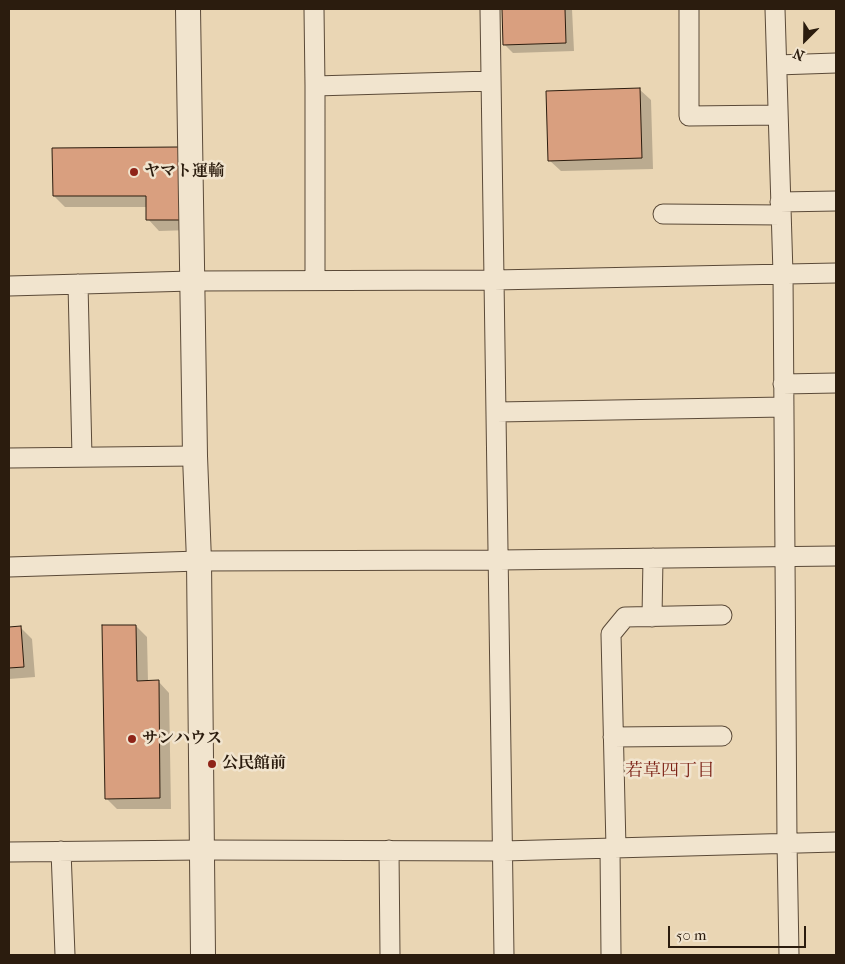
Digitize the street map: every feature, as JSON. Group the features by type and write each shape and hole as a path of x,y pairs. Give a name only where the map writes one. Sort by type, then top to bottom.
{"street":[{"path":"188,9 199,561 203,955"},
{"path":"314,9 315,280"},
{"path":"490,9 504,955"},
{"path":"689,9 689,116 778,116"},
{"path":"775,9 783,274 789,955"},
{"path":"777,65 836,63"},
{"path":"315,86 492,81"},
{"path":"663,214 780,208 836,200"},
{"path":"9,286 192,281 494,280 836,273"},
{"path":"78,284 82,457"},
{"path":"784,384 836,383"},
{"path":"497,412 784,407"},
{"path":"9,458 196,456"},
{"path":"9,567 199,561 836,556"},
{"path":"652,617 653,558"},
{"path":"611,955 613,737 611,634 625,617 722,615"},
{"path":"613,737 722,736"},
{"path":"9,852 202,850 503,851 836,842"},
{"path":"389,850 390,955"},
{"path":"60,851 65,955"}],"building":[{"path":"502,9 565,9 566,43 503,45"},
{"path":"640,88 642,158 548,161 546,91"},
{"path":"179,147 180,220 146,220 146,196 53,196 52,148"},
{"name":"サンハウス","path":"102,625 136,625 137,681 159,680 160,798 105,799"},
{"path":"21,626 24,667 9,668 9,627"}],"place":[{"name":"ヤマト運輸","path":"134,172"},
{"name":"サンハウス","path":"132,739"},
{"name":"公民館前","path":"212,764"}],"district":[{"name":"若草四丁目","path":"670,772"}]}
